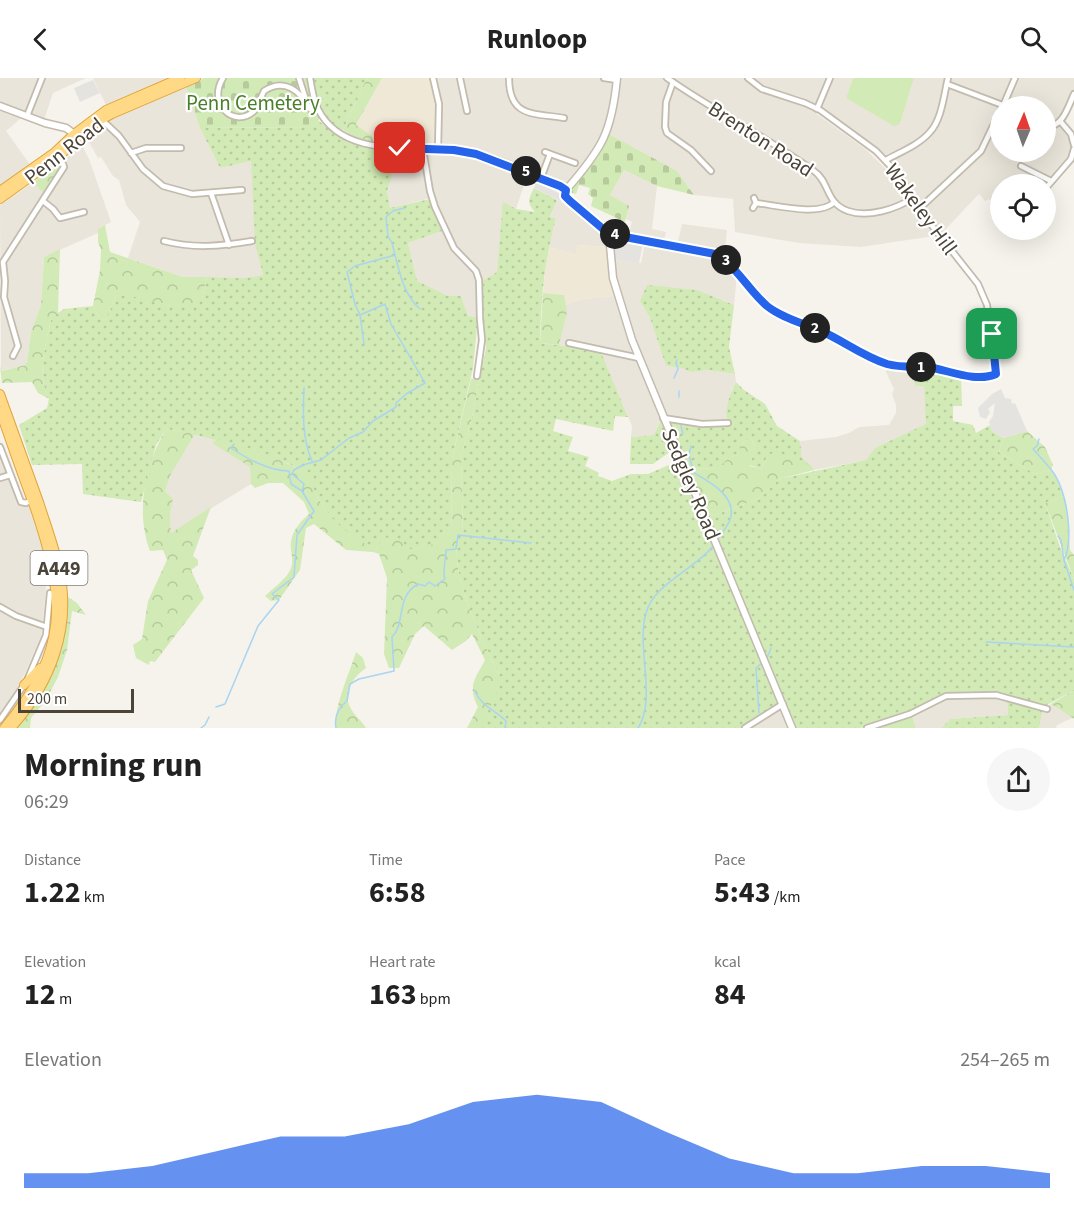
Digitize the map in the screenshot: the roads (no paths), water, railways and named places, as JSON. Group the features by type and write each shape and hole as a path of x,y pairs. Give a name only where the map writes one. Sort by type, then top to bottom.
{"highway":[{"name":"Penn Road","path":"0,199 53,158 106,110 180,78"},
{"name":"Penn Road","path":"77,136 102,120 196,78"},
{"name":"Penn Road","path":"0,192 53,158"},
{"name":"A449","path":"0,394 54,547 63,592 63,620 54,661 35,698 11,728"},
{"name":"A449","path":"0,411 48,549 55,579 56,619 52,644 36,685 4,728"},
{"path":"24,685 40,668 52,644"}],"street":[{"path":"27,116 42,78"},
{"path":"223,78 218,90 218,102 224,111 235,115 250,114 258,107 264,91 279,85 295,90 310,109 317,107"},
{"path":"299,78 306,102"},
{"path":"310,78 317,107 331,127 358,142 385,147 438,149 476,154 541,178 565,192 570,201 609,234"},
{"path":"434,78 439,104 438,149"},
{"path":"460,78 464,107"},
{"path":"509,78 509,89 519,108 535,115 561,115"},
{"path":"565,192 594,157 612,117 617,79 603,78"},
{"name":"Brenton Road","path":"667,78 817,173 834,202"},
{"name":"Wakeley Hill","path":"609,234 715,254 728,262 758,297 775,311 824,332 854,350 886,364 901,367 926,367 971,376 996,374 987,305 983,295 897,173 886,160 817,109 762,89 748,78"},
{"path":"817,109 830,78"},
{"path":"1008,96 1015,78"},
{"path":"886,160 930,133 938,117 947,81 990,100"},
{"path":"673,82 666,102 665,127 667,133 691,150 711,171"},
{"path":"1056,124 1074,94"},
{"path":"0,106 63,126 77,136"},
{"path":"102,120 119,136 152,178 163,186 184,193 242,190"},
{"path":"1060,121 1071,134 1074,144"},
{"path":"920,208 981,151 990,132"},
{"path":"131,153 146,148 181,148"},
{"path":"423,149 435,207 454,248 476,271 479,280 482,340 477,376"},
{"path":"1056,176 1071,159 1074,149"},
{"path":"541,178 547,153 573,163 573,156"},
{"path":"13,356 18,346 4,297 5,281 2,266 21,232 64,167 53,158"},
{"path":"1021,166 1037,174"},
{"path":"211,193 229,244"},
{"path":"755,203 817,210 832,205 834,202 850,212 864,213 891,209 914,198"},
{"path":"43,201 60,218 84,212"},
{"name":"Sedgley Road","path":"609,234 613,278 627,327 792,728"},
{"path":"164,241 196,247 252,241"},
{"path":"569,343 639,357"},
{"path":"663,418 702,424 728,423"},
{"path":"0,447 21,502 31,501"},
{"path":"0,478 10,475"},
{"path":"0,720 24,685 38,654 47,627 50,593"},
{"path":"0,607 16,616 47,627"},
{"path":"867,728 910,714 946,696 996,695 1047,710"},
{"path":"745,728 783,704"}],"waterway":[{"path":"404,208 393,211 386,217 388,236 405,287 420,309"},
{"path":"360,315 347,272 355,266 395,255"},
{"path":"302,491 304,484 292,474 294,470 321,460 349,438 363,432 373,421 396,407 396,403 406,394 425,383 391,324 385,304 360,315 364,344"},
{"path":"674,378 678,369 677,360"},
{"path":"304,388 305,435 312,461"},
{"path":"679,391 679,397"},
{"path":"681,426 683,434"},
{"path":"1039,439 1037,446 1033,449 1055,475 1066,505 1069,529 1064,560 1074,590"},
{"path":"216,707 225,704 258,626 279,600 272,594 294,577 297,535 314,511 302,491 291,484 289,471 274,469 251,460 231,448 234,444"},
{"path":"691,446 689,455 694,473 721,491 730,504 730,520 717,541"},
{"path":"336,728 336,716 347,701 350,684 359,679 394,671 392,637 399,625 406,596 418,584 425,586 429,582 435,586 445,579 446,550 456,549 458,535 531,543"},
{"path":"1058,536 1061,540 1064,560"},
{"path":"638,728 646,703 643,641 646,613 650,602 657,593 697,562 714,545"},
{"path":"986,642 1074,647"},
{"path":"767,658 771,648"},
{"path":"759,713 756,668 761,664"},
{"path":"475,691 485,704 506,721 505,728"},
{"path":"201,728 209,717"}],"park label":[{"name":"Penn Cemetery","path":"253,103"}]}
